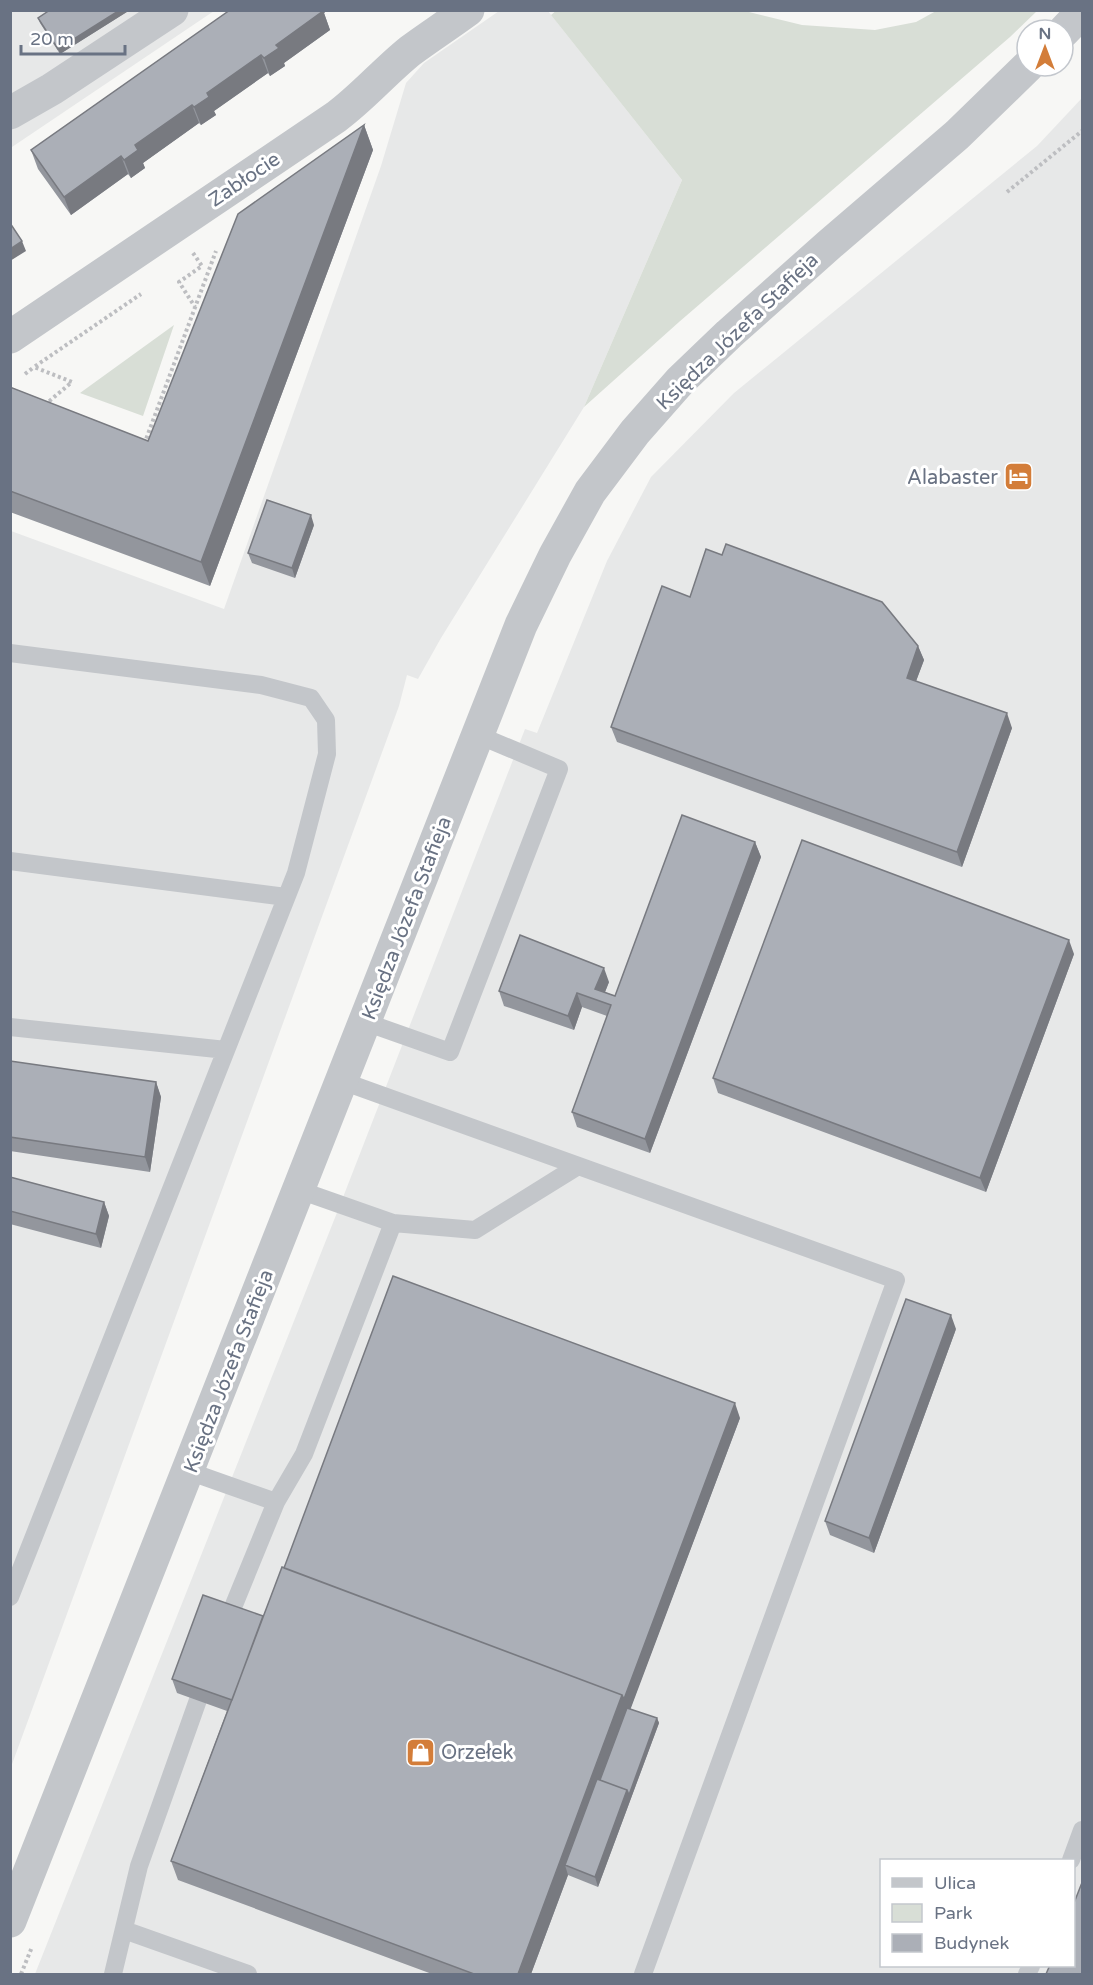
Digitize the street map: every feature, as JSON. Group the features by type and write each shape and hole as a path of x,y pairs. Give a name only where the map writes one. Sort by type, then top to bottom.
{"street":[{"path":"10,113 52,89 172,10"},
{"name":"Zabłocie","path":"10,337 336,117 358,101 384,73 410,51 468,10"},
{"name":"Księdza Józefa Stafieja","path":"10,1921 521,625 555,555 590,492 635,432 680,381 830,244 957,135 1016,78"}],"lane":[{"path":"10,653 261,685 310,698 326,720 327,754 296,873 10,1597"},
{"path":"365,1022 450,1052 559,769 478,735"},
{"path":"10,861 286,897"},
{"path":"10,1027 226,1050"},
{"path":"342,1081 896,1280 643,1974"},
{"path":"299,1190 393,1223 475,1230 578,1166"},
{"path":"229,1617 276,1502 303,1454 393,1223"},
{"path":"188,1471 276,1502"},
{"path":"113,1974 139,1866 198,1700"},
{"path":"1071,1859 1083,1830"},
{"path":"124,1930 248,1974"}],"path":[{"path":"1007,192 1083,131"},
{"path":"134,437 145,442 216,251"},
{"path":"186,262 195,256"},
{"path":"196,270 179,282 196,307"},
{"path":"25,374 148,289"},
{"path":"34,367 72,382 47,403 58,407"}],"shaded area":[{"path":"10,11 214,11 12,147"},
{"path":"499,11 548,11 682,180 584,407 418,679 407,675 399,706 11,1767 11,531 224,609 381,166 406,83 424,63"},
{"path":"1082,98 1082,1974 35,1974 340,1205 525,729 537,733 607,561 651,477 734,393 1037,146"}],"green space":[{"path":"557,10 745,11 802,25 875,30 916,22 936,11 1037,11 1030,18 1015,18 1015,32 1010,37 679,322 584,407 682,180 551,15"},
{"path":"174,325 143,416 80,393"}],"building":[{"path":"50,10 120,10 58,49 38,18"},
{"path":"230,10 323,11 276,45 279,48 264,58 261,55 207,93 209,97 194,107 192,105 135,145 138,150 124,160 121,156 64,197 31,150"},
{"path":"364,125 201,562 10,491 10,387 148,441 238,214"},
{"path":"10,223 22,241 10,249"},
{"path":"267,500 311,515 292,568 248,553"},
{"path":"726,544 882,602 918,646 907,678 1007,713 957,852 611,727 662,586 690,597 706,549 722,555"},
{"path":"682,815 755,842 645,1139 572,1112 611,1005 577,993 568,1016 499,991 520,935 604,968 595,989 615,996"},
{"path":"802,840 1069,940 980,1178 713,1078"},
{"path":"10,1061 156,1082 145,1157 10,1137"},
{"path":"10,1177 104,1202 96,1234 10,1211"},
{"path":"393,1276 735,1403 624,1699 622,1695 284,1568"},
{"path":"906,1299 951,1315 869,1538 825,1521"},
{"name":"Orzełek","path":"282,1567 622,1695 518,1974 474,1974 171,1861"},
{"path":"203,1595 263,1616 232,1700 172,1679"},
{"path":"627,1708 657,1718 629,1795 627,1790 600,1780"},
{"path":"597,1779 627,1790 595,1877 565,1865"},
{"path":"1083,1880 1083,1974 1046,1974 1049,1967 1075,1967 1075,1900"}],"place":[{"name":"Alabaster","path":"1019,477"},
{"name":"Orzełek","path":"420,1752"}]}
